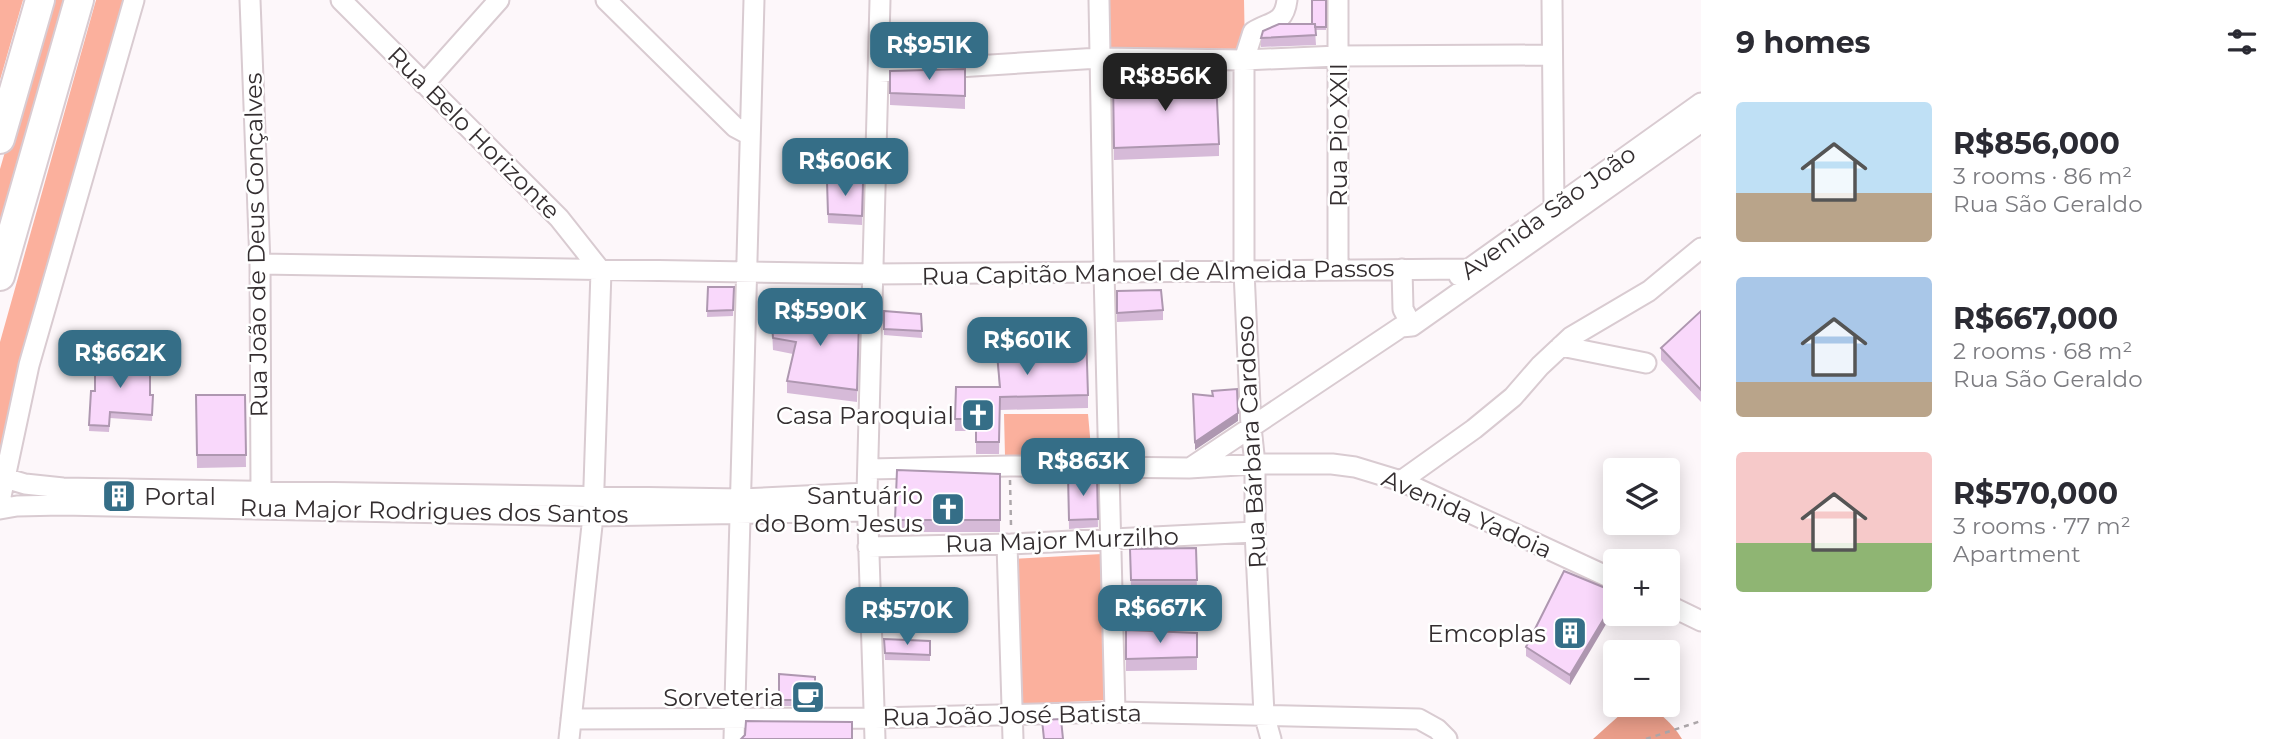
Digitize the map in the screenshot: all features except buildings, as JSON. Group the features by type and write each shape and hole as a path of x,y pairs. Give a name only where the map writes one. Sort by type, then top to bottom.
{"highway":[{"path":"0,139 40,0"},
{"path":"0,276 79,0"}],"street":[{"path":"0,501 29,365 134,0"},
{"name":"Rua João de Deus Gonçalves","path":"250,0 260,264 261,490"},
{"name":"Rua Belo Horizonte","path":"341,0 559,218 601,271"},
{"path":"425,84 499,0"},
{"path":"606,0 735,127 750,135"},
{"path":"734,729 754,0"},
{"path":"875,739 867,502 880,0"},
{"path":"1099,0 1115,712"},
{"path":"1244,60 1254,30 1281,19 1287,0"},
{"name":"Rua Pio XXII","path":"1338,0 1338,270"},
{"path":"1552,0 1558,214"},
{"path":"879,72 1099,58 1244,60 1338,56 1552,55"},
{"name":"Rua Bárbara Cardoso","path":"1244,60 1244,271 1255,464 1255,532 1264,714 1271,739"},
{"name":"Avenida São João","path":"1189,468 1407,323 1558,214 1701,103"},
{"name":"Avenida São João","path":"1407,323 1468,269 1701,121"},
{"path":"1401,481 1474,429 1513,397 1540,366 1571,337 1649,291 1701,248"},
{"name":"Rua Capitão Manoel de Almeida Passos","path":"260,264 748,274 1468,269"},
{"path":"1402,269 1403,309 1407,323"},
{"path":"569,739 593,506 601,271"},
{"path":"1561,346 1646,363"},
{"name":"Avenida Yadoia","path":"869,469 1010,466 1189,468 1255,464 1332,464 1355,467 1401,481 1603,574"},
{"name":"Rua Major Rodrigues dos Santos","path":"5,478 63,496"},
{"name":"Rua Major Rodrigues dos Santos","path":"180,499 261,490 593,506"},
{"name":"Rua Major Rodrigues dos Santos","path":"0,509 63,496 593,506 867,502"},
{"name":"Rua Major Murzilho","path":"868,547 1009,544 1255,532"},
{"path":"1009,544 1013,739"},
{"path":"1680,611 1701,621"},
{"name":"Rua João José Batista","path":"571,719 734,729 875,718 1115,712 1264,714 1419,719 1437,729 1447,739"}],"path":[{"path":"1009,544 1010,466"},
{"path":"1646,739 1701,721"}],"shaded area":[{"path":"0,0 23,0 0,80"},
{"path":"49,0 70,0 0,240 0,169"},
{"path":"96,0 123,0 36,302 0,453 0,342"},
{"path":"1105,0 1244,0 1245,52 1104,54"},
{"path":"1004,414 1088,414 1092,459 1005,456"},
{"path":"1102,554 1107,700 1011,705 1011,559"},
{"path":"1618,717 1663,717 1682,739 1593,739"}],"place":[{"name":"Casa Paroquial","path":"978,415"},
{"name":"Portal","path":"119,496"},
{"name":"Santuário do Bom Jesus","path":"948,509"},
{"name":"Emcoplas","path":"1570,633"},
{"name":"Sorveteria","path":"808,697"}]}
